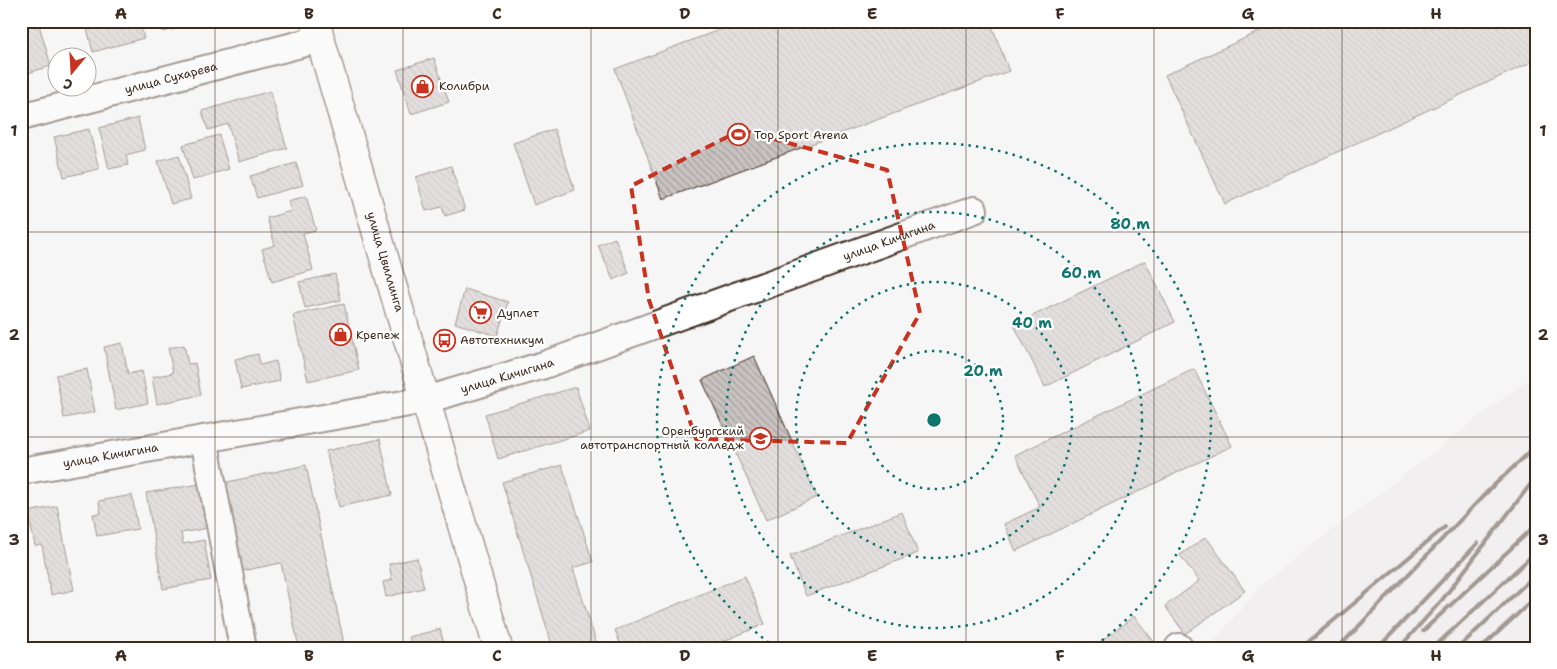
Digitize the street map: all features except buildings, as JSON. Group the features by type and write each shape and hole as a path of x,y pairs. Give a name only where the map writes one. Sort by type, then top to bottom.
{"main road":[{"name":"улица Цвиллинга","path":"317,30 498,648"}],"street":[{"name":"улица Сухарева","path":"21,117 317,30"},
{"name":"улица Кичигина","path":"21,471 426,400 544,365 974,210"},
{"path":"204,439 243,648"}],"highlighted area":[{"path":"741,130 887,170 920,313 847,443 696,439 649,300 631,186"}],"shaded area":[{"path":"1536,373 1536,648 1208,648 1263,583"}],"railway":[{"path":"1338,648 1490,489 1536,446"},
{"path":"1399,648 1442,600 1536,477"},
{"path":"1423,631 1536,525"},
{"path":"1301,648 1445,527"},
{"path":"1378,648 1478,543"},
{"path":"1433,648 1536,552"},
{"path":"1458,648 1536,574"},
{"path":"1481,648 1536,597"}],"place":[{"name":"Колибри","path":"423,86"},
{"name":"Top Sport Arena","path":"738,135"},
{"name":"Дуплет","path":"481,313"},
{"name":"Крепеж","path":"340,335"},
{"name":"Автотехникум","path":"444,340"},
{"name":"Оренбургский автотранспортный колледж","path":"760,438"}]}
